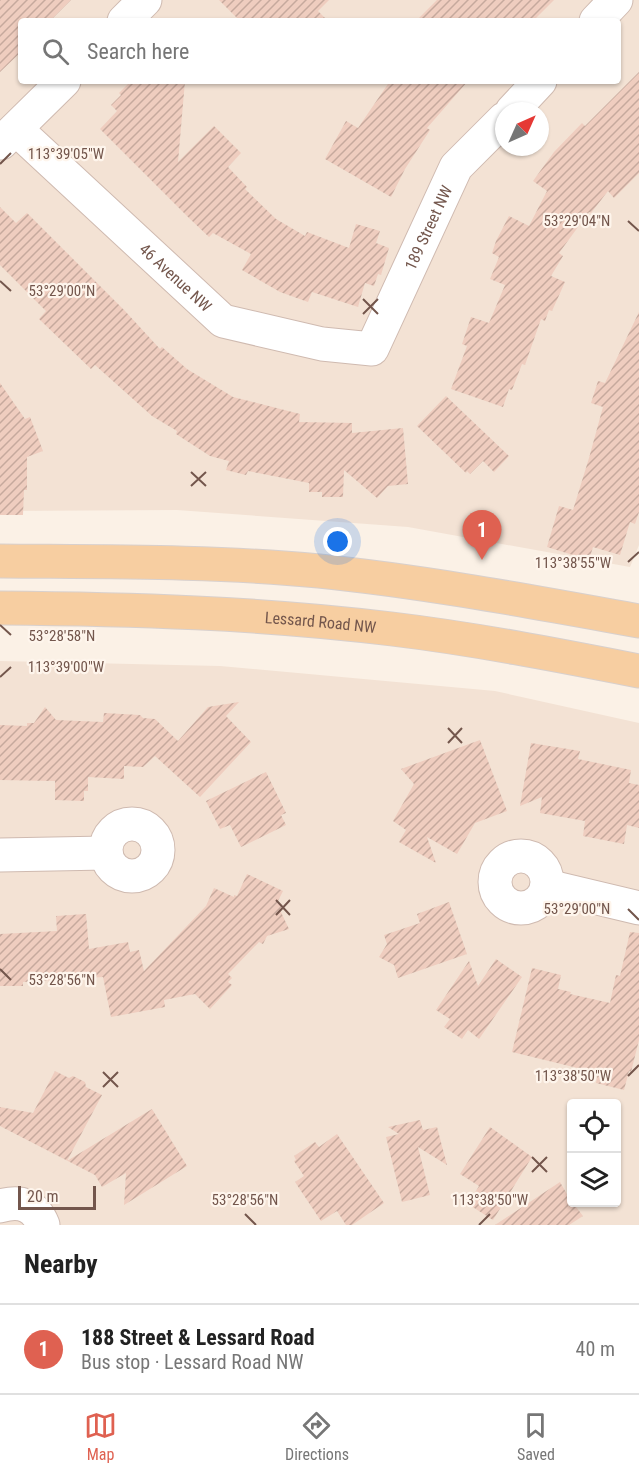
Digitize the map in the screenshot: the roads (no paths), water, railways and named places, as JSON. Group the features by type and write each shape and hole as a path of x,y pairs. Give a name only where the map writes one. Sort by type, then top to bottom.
{"main road":[{"path":"0,561 203,565 316,571 473,591 639,621"},
{"name":"Lessard Road NW","path":"0,608 203,614 365,626 474,640 639,671"}],"street":[{"path":"127,18 145,0"},
{"path":"599,18 616,0"},
{"path":"8,137 61,84"},
{"path":"520,102 537,84"},
{"name":"189 Street NW","path":"372,349 456,167 495,128"},
{"name":"46 Avenue NW","path":"8,137 223,321 322,344 372,349"},
{"path":"0,855 106,853"},
{"path":"547,886 639,908"},
{"path":"0,1206 10,1203 25,1205 38,1213 43,1225"}],"place":[{"name":"188 Street & Lessard Road","path":"482,560"}]}
